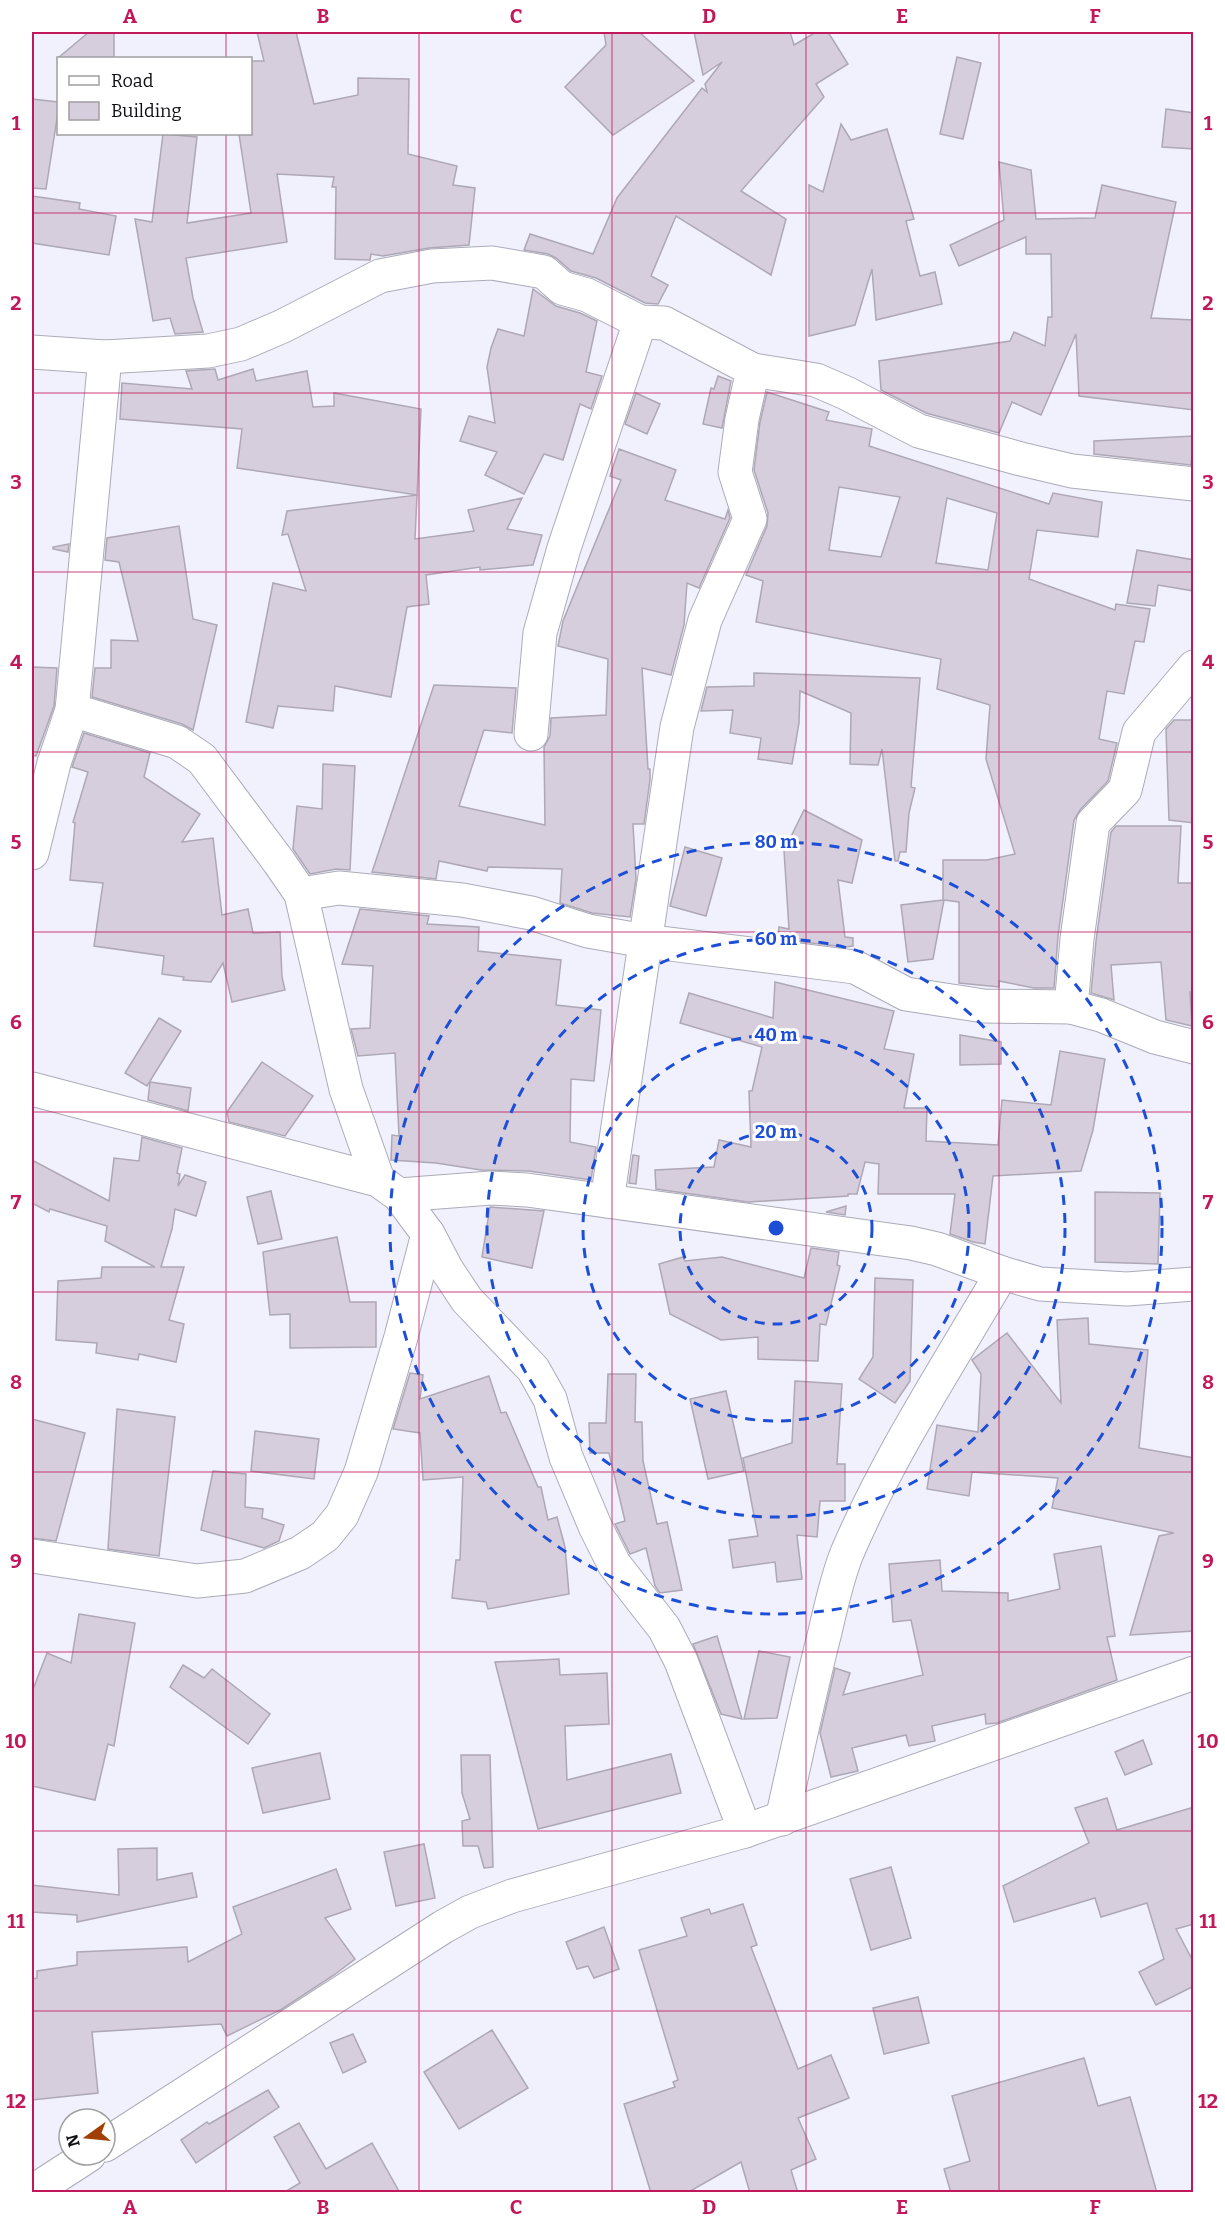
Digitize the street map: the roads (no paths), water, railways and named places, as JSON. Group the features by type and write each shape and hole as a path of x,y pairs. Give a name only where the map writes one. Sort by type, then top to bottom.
{"street":[{"path":"32,352 105,357 208,351 241,344 283,326 380,276 432,266 492,263 544,272 562,288 587,296 640,322 664,323 753,370 816,380 919,431 1072,471 1194,484"},
{"path":"531,734 540,633 564,548 640,322"},
{"path":"32,853 54,764 72,710 105,357"},
{"path":"607,1201 677,727 705,620 750,519 735,472 742,419 753,370"},
{"path":"1071,1007 1077,939 1093,823 1125,790 1139,732 1194,667"},
{"path":"72,710 177,742 202,759 301,894 346,1089 389,1187 428,1234 447,1270 467,1300 533,1370 550,1399 566,1457 595,1526 614,1564 664,1628 681,1661 745,1832"},
{"path":"301,894 339,888 462,900 531,913 588,931 645,941 855,967 906,994 984,1006 1071,1007 1101,1015 1155,1037 1194,1047"},
{"path":"32,1089 389,1187 527,1190 911,1243 937,1249 1002,1273 1040,1284 1127,1289 1194,1284"},
{"path":"32,1556 197,1581 245,1576 300,1552 325,1536 342,1515 361,1472 401,1337 428,1234"},
{"path":"782,1819 820,1652 847,1554 886,1473 939,1376 984,1306 1002,1273"},
{"path":"117,2137 433,1933 470,1912 512,1896 745,1832 1194,1673"},
{"path":"32,2192 71,2167"}]}
